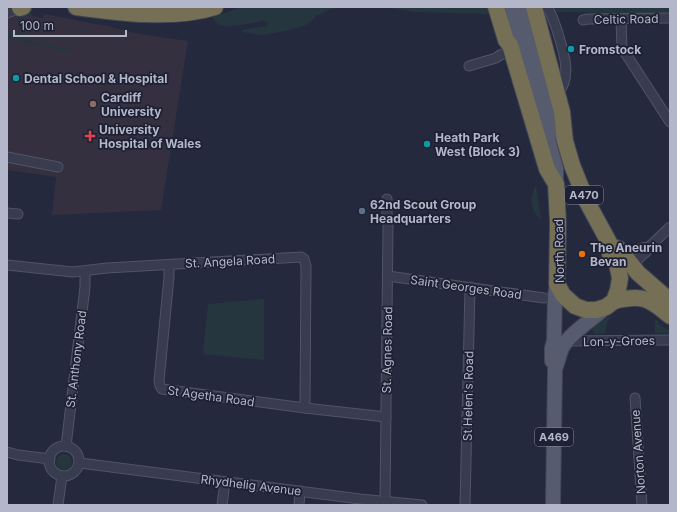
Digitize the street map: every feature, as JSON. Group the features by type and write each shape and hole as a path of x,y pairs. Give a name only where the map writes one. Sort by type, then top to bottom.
{"highway":[{"path":"76,7 161,14 200,12 215,7"},
{"path":"496,7 547,169 556,184"},
{"path":"502,7 511,39 510,48"},
{"path":"534,7 549,103"},
{"name":"A470","path":"549,103 562,112 565,141 580,188 593,215 615,248 648,282 670,301"},
{"name":"North Road","path":"556,184 558,223 557,284 563,296 575,306 591,310 634,297 647,299 670,316"},
{"name":"A470","path":"610,304 618,290 620,278 617,264 610,254 615,248"}],"main road":[{"name":"North Road","path":"512,7 549,103"},
{"name":"North Road","path":"522,7 549,103 556,168 556,184"},
{"name":"A469","path":"553,505 555,369 552,362 552,348 554,342 555,296 557,284"},
{"name":"A469","path":"555,369 559,362 561,350 567,341 610,304"}],"street":[{"path":"547,7 552,16 566,60 562,89 549,103"},
{"name":"Celtic Road","path":"583,20 670,18"},
{"path":"621,19 622,48 670,122"},
{"path":"469,66 496,58 510,48"},
{"path":"7,157 58,167"},
{"name":"St. Agnes Road","path":"385,501 388,276 387,199"},
{"path":"7,213 18,214"},
{"path":"634,268 639,258 646,252 649,246 670,227"},
{"path":"615,248 631,252 642,247 649,246"},
{"name":"St. Angela Road","path":"7,265 65,272 107,268 304,258 306,266 305,408"},
{"name":"St Agetha Road","path":"169,265 170,277 159,381 162,389 386,417"},
{"name":"St. Anthony Road","path":"66,446 85,287 84,271"},
{"name":"Saint Georges Road","path":"388,276 544,298"},
{"name":"St Helen's Road","path":"465,505 470,287"},
{"path":"586,324 588,333 593,340"},
{"name":"Lon-y-Groes","path":"567,341 670,340"},
{"name":"Norton Avenue","path":"635,398 642,505"},
{"path":"66,446 76,452 80,463 78,468 72,474 62,476 52,470 50,459 55,450 66,446"},
{"path":"7,452 50,459"},
{"name":"Rhydhelig Avenue","path":"80,463 422,505"},
{"path":"58,505 62,476"},
{"path":"222,505 225,482"},
{"path":"299,505 300,491"}],"shaded area":[{"name":"University Hospital of Wales","path":"7,7 32,7 32,16 43,18 44,14 107,26 139,34 188,41 161,210 52,215 56,177 8,170 7,179"},
{"path":"241,7 341,7 316,16 306,25 289,30 260,35 242,32 242,30 267,26 268,23 264,20 254,23 227,26 218,24 210,14 222,14"},
{"path":"381,7 489,7 491,14 416,12"},
{"path":"555,7 670,7 670,10 666,13 637,13 626,16 625,13 556,12"},
{"path":"32,8 32,16 24,15 21,27 17,22 18,16 24,11"},
{"path":"15,33 30,36 18,40 7,38 9,34"},
{"path":"32,38 32,42 69,49 71,45 73,46 68,51 24,43 22,41"},
{"path":"536,185 541,220 537,216 532,204 532,195"},
{"path":"264,299 264,360 203,354 208,304"},
{"path":"611,316 607,323 605,333 595,334 592,330 596,325"},
{"path":"655,319 659,322 658,324 670,331 670,333 655,333"},
{"path":"61,454 67,454 72,459 70,468 67,470 61,470 56,465 56,459"}],"place":[{"name":"Fromstock","path":"571,49"},
{"name":"Dental School & Hospital","path":"16,78"},
{"name":"Cardiff University","path":"93,104"},
{"name":"University Hospital of Wales","path":"90,136"},
{"name":"Heath Park West (Block 3)","path":"427,144"},
{"name":"62nd Scout Group Headquarters","path":"362,211"},
{"name":"The Aneurin Bevan","path":"582,254"}]}
